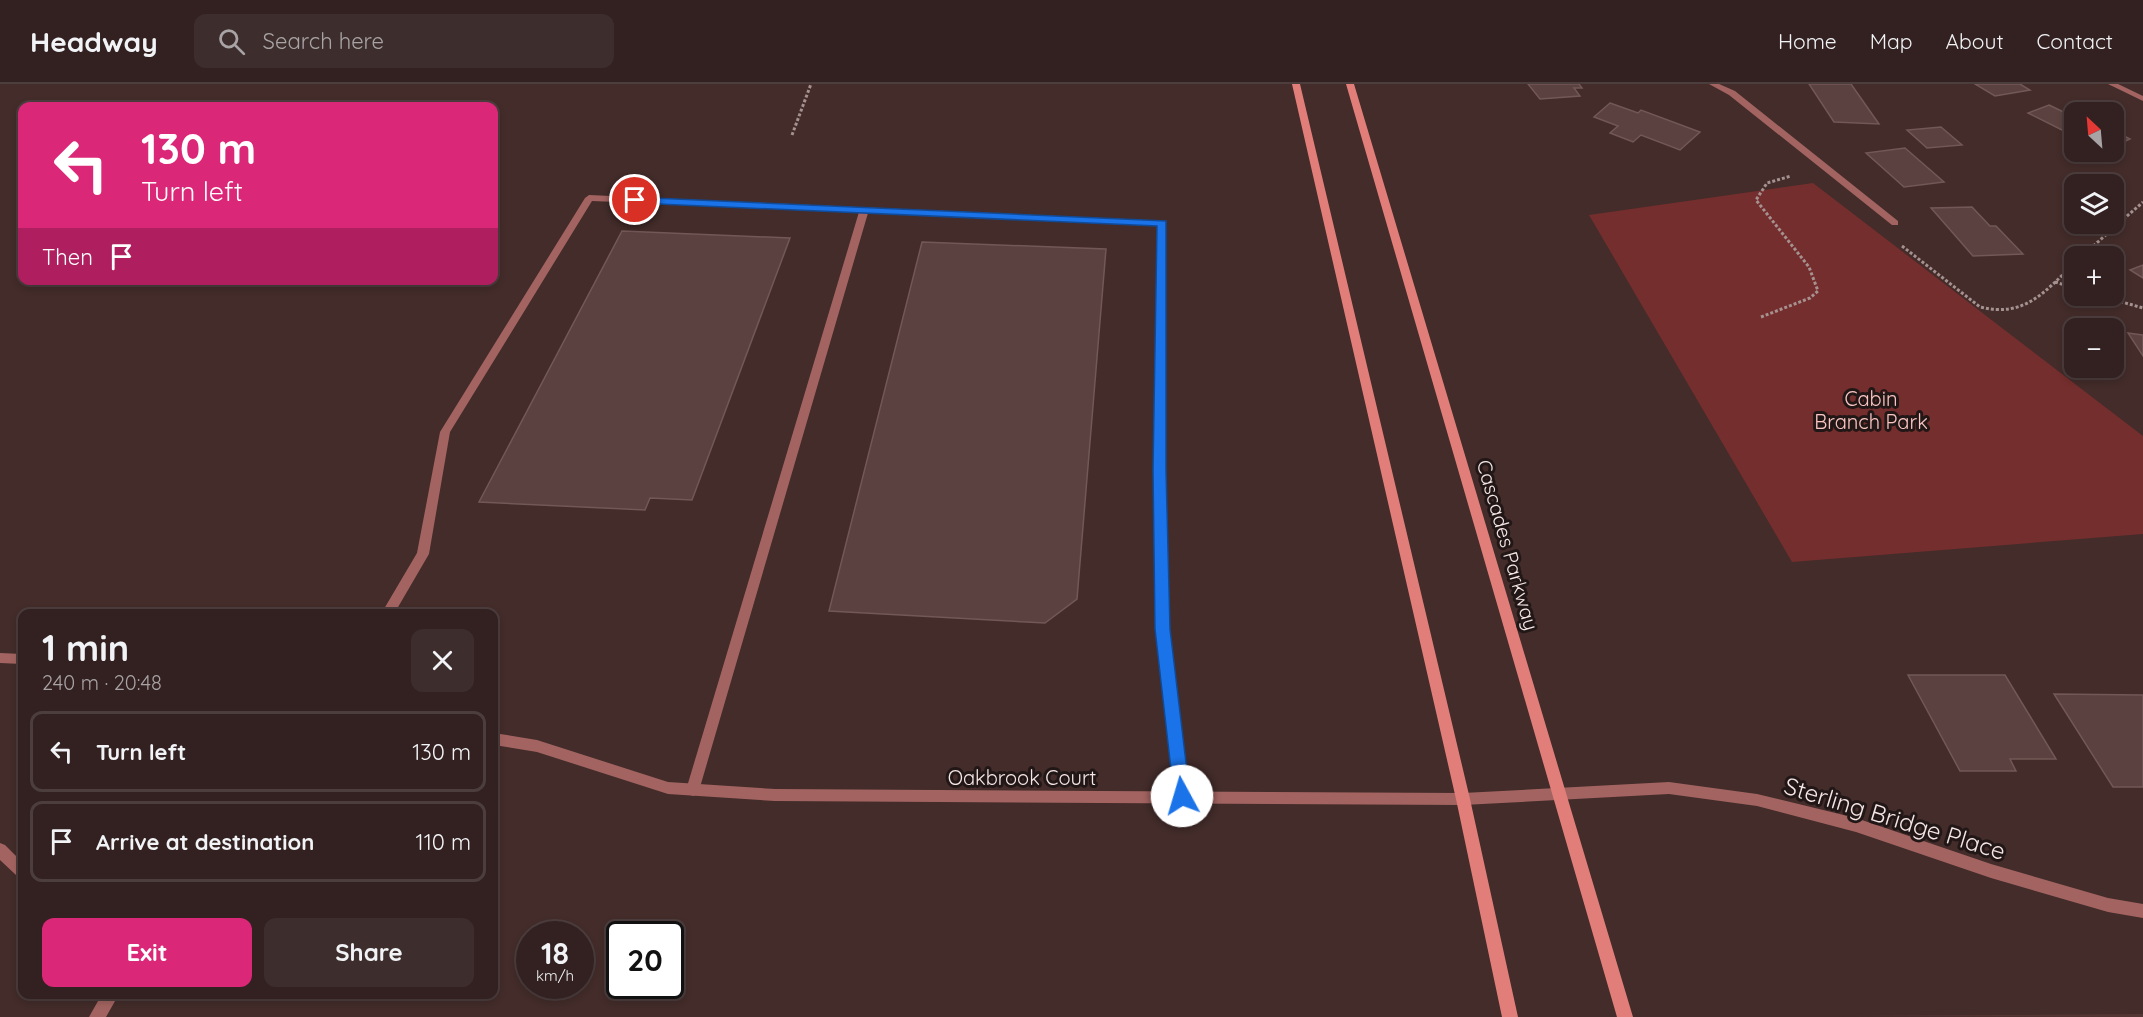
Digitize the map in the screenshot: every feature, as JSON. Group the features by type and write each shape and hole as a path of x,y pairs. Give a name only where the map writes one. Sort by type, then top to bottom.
{"main road":[{"path":"1296,84 1462,799 1510,1017"},
{"name":"Cascades Parkway","path":"1350,84 1625,1017"}],"street":[{"path":"1713,84 1732,93 1895,223"},
{"path":"2112,84 2143,99"},
{"path":"390,609 423,554 445,432 589,198 1162,223 1159,470 1163,629 1182,796"},
{"path":"693,790 864,210"},
{"path":"0,658 18,659"},
{"name":"Oakbrook Court","path":"498,740 537,746 668,788 775,795 1462,799 1559,795"},
{"name":"Sterling Bridge Place","path":"1559,795 1669,788 1757,800 1856,825 1991,871 2108,905 2143,911"},
{"path":"0,850 18,867"},
{"path":"97,1017 108,999"}],"path":[{"path":"792,135 811,84"},
{"path":"1761,317 1810,298 1818,291 1813,271 1762,212 1756,200 1767,183 1796,175"},
{"path":"2093,246 2143,202"},
{"path":"2055,282 2064,285"},
{"path":"2124,303 2143,308"}],"shaded area":[{"path":"2143,1014 2143,1017 1830,1016"}],"green space":[{"name":"Cabin Branch Park","path":"1813,183 2064,375 2064,378 2067,378 2143,436 2143,534 1792,562 1589,215"}],"building":[{"path":"1528,84 1579,84 1582,88 1574,88 1580,96 1540,99"},
{"path":"1809,84 1851,84 1879,124 1834,122"},
{"path":"1975,84 2020,84 2030,90 1995,96"},
{"path":"1610,103 1638,113 1641,110 1700,132 1680,150 1641,135 1633,142 1610,133 1618,126 1594,117"},
{"path":"2049,105 2064,112 2064,131 2028,113"},
{"path":"1941,127 1962,145 1927,148 1907,130"},
{"path":"1905,148 1944,182 1904,187 1866,153"},
{"path":"1972,207 1990,226 1996,226 2023,254 1973,256 1931,208"},
{"path":"622,231 790,238 692,500 650,498 645,510 479,502"},
{"path":"922,242 1106,249 1077,599 1045,623 829,611"},
{"path":"2143,265 2143,278 2130,270"},
{"path":"2128,333 2143,335 2143,356"},
{"path":"1908,675 2005,675 2056,759 2010,759 2016,771 1960,771"},
{"path":"2054,694 2143,695 2143,787 2113,787"}],"route":[{"path":"635,200 1162,223 1159,470 1163,629 1182,796"}]}
